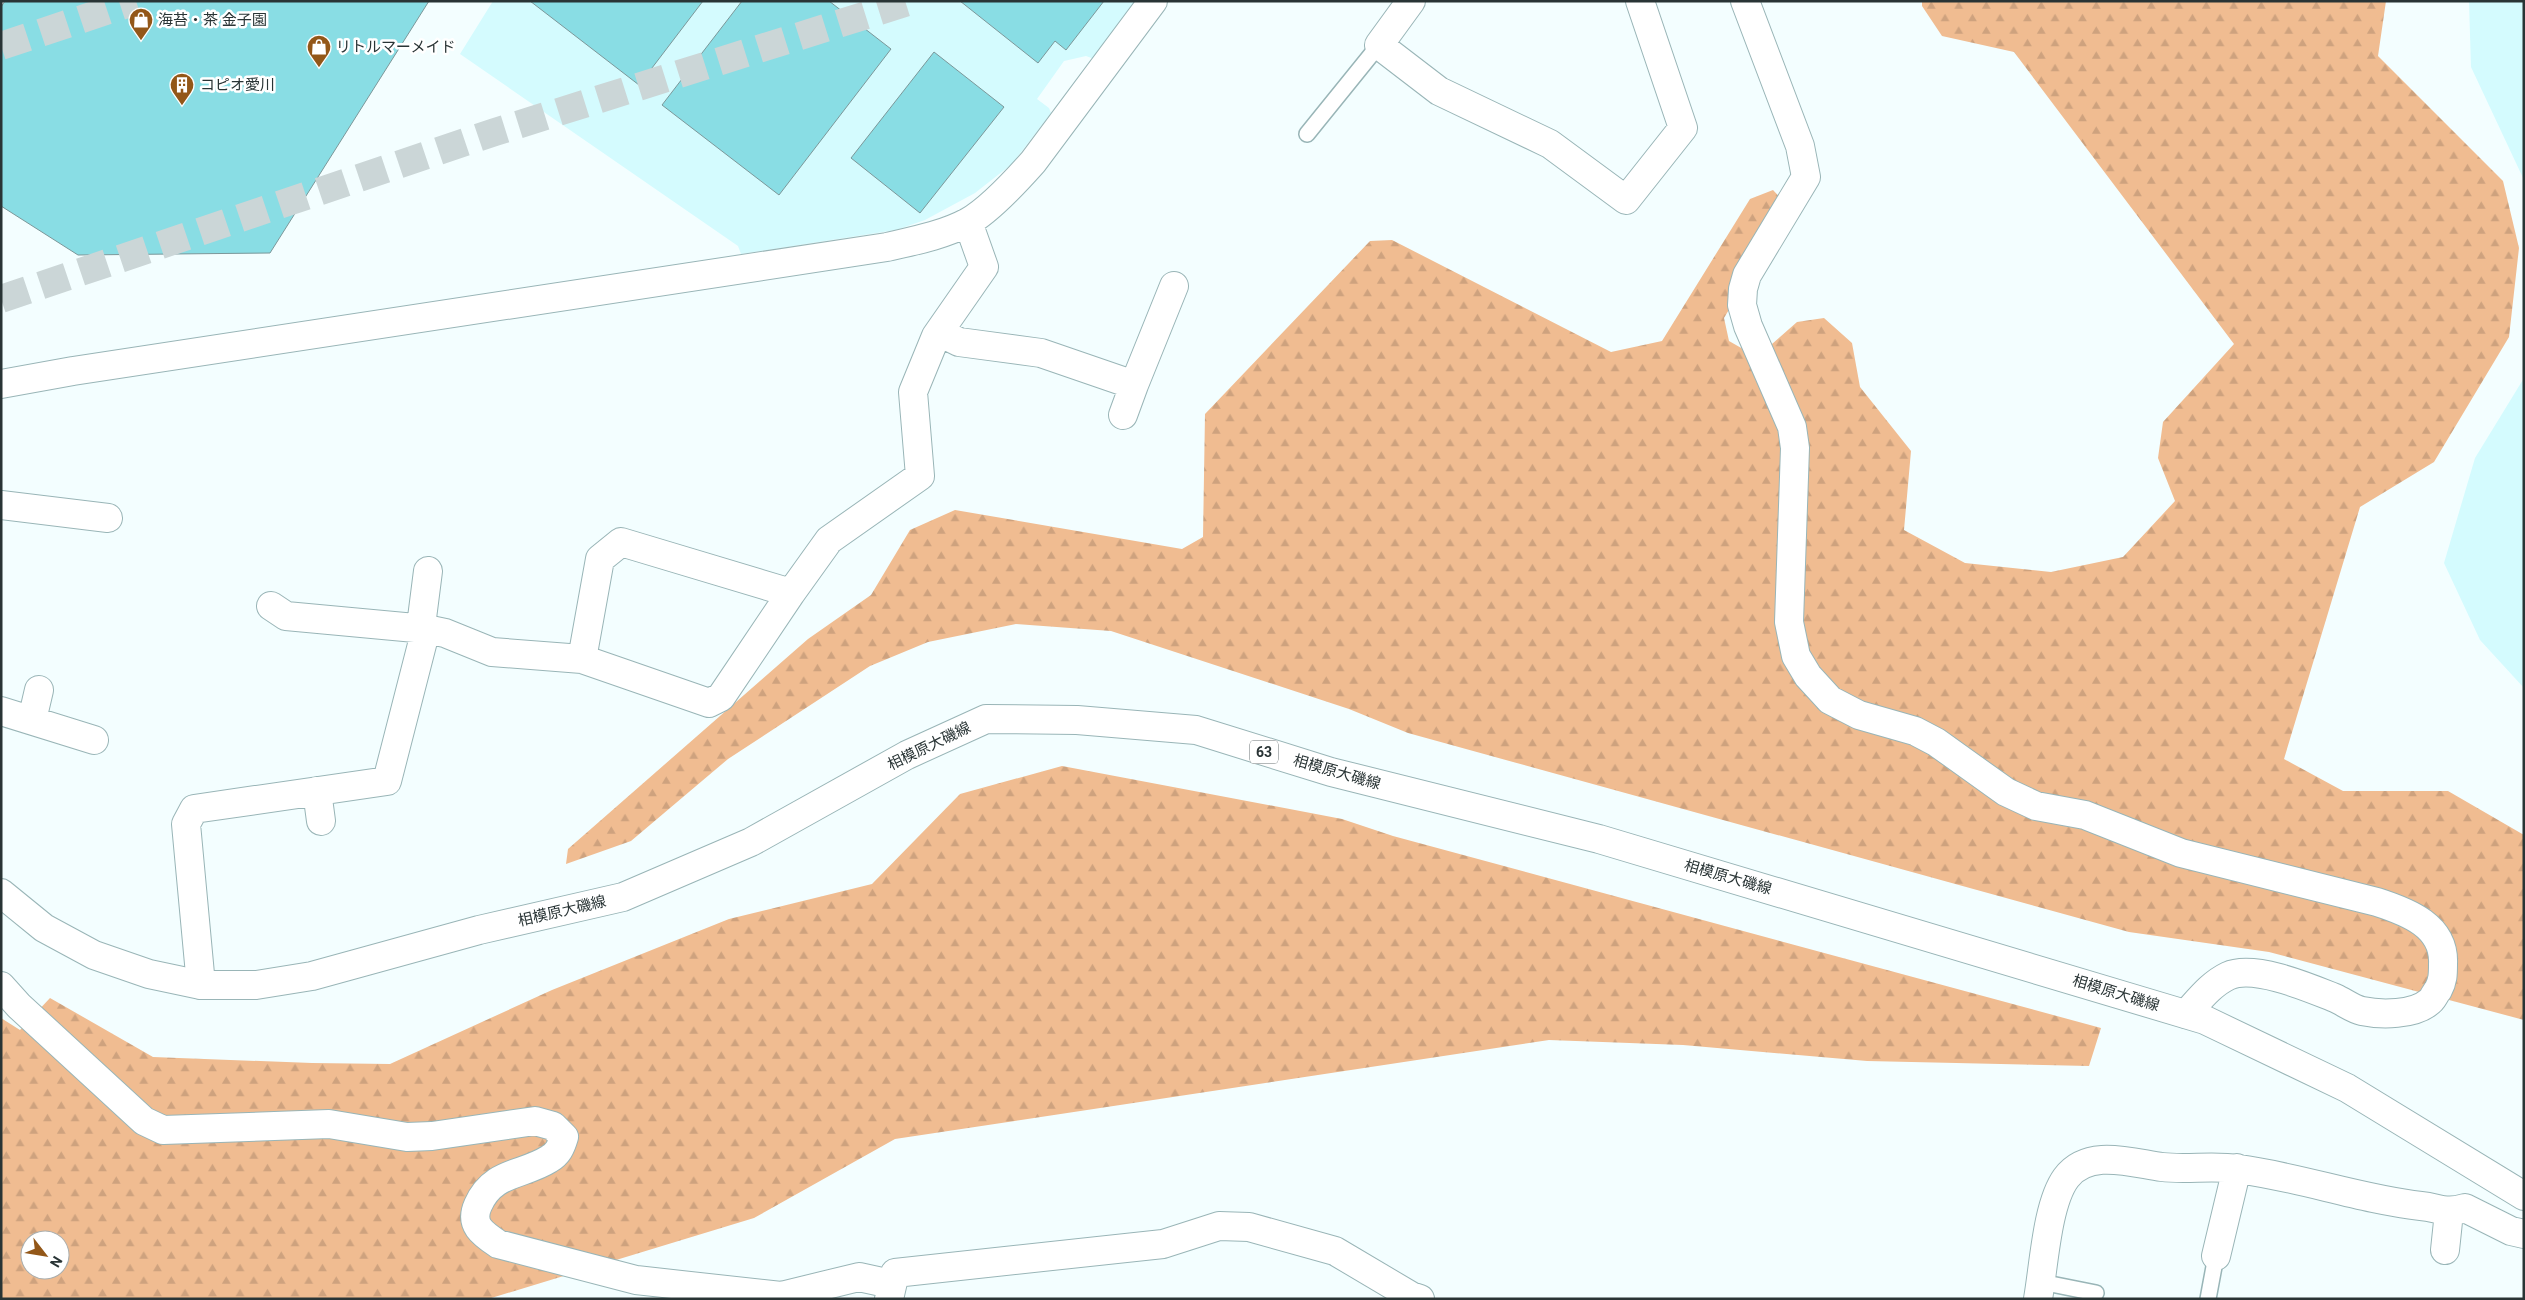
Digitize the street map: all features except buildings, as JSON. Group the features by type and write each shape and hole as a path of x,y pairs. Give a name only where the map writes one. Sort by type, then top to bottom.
{"street":[{"path":"1,384 73,371 887,248 968,222 1012,185 1032,162 1153,1"},
{"path":"1411,1 1379,45 1439,91 1550,144 1626,200 1683,128 1640,1"},
{"path":"1745,1 1800,146 1806,177 1746,275 1742,289 1742,305 1748,326 1792,427 1795,448 1789,622 1796,656 1808,676 1830,700 1859,715 1915,731 1936,742 2006,792 2036,806 2085,815 2181,853 2378,902 2403,910 2424,922 2435,935 2443,954 2442,982 2430,1002 2410,1011 2389,1013 2362,1011 2279,978 2248,973 2230,975 2210,988 2186,1014"},
{"path":"271,606 286,616 426,629 445,633 492,652 582,659 709,703 721,697 829,540 920,476 913,392 939,332 984,267 968,222"},
{"path":"1123,416 1174,286"},
{"path":"939,332 959,342 1041,353 1134,385"},
{"path":"1,505 108,518"},
{"path":"582,659 600,559 621,542 791,593"},
{"path":"201,985 186,824 194,809 387,781 426,629 422,618 428,571"},
{"path":"32,720 38,690"},
{"path":"1,711 94,740"},
{"name":"相模原大磯線","path":"1,893 44,928 94,955 149,974 201,985 256,986 312,976 479,930 623,897 751,842 907,755 986,719 1077,720 1196,730 1330,772 1599,839 2205,1020 2347,1088 2524,1196"},
{"path":"317,791 321,821"},
{"path":"1,986 19,1006 144,1122 163,1130 329,1124 407,1137 432,1136 535,1122 553,1126 564,1138 560,1150 550,1159 494,1182 482,1196 476,1209 474,1222 482,1234 498,1244 636,1280 781,1296 859,1277 890,1292 895,1273 1163,1244 1219,1226 1249,1227 1320,1245 1335,1251 1411,1296 1420,1299"},
{"path":"2039,1291 2055,1198 2067,1176 2086,1163 2109,1158 2165,1167 2237,1168 2394,1203 2429,1207 2449,1212 2465,1208 2511,1231 2524,1234"},
{"path":"2216,1256 2237,1168"},
{"path":"2445,1250 2449,1212"}],"lane":[{"path":"1307,134 1379,45"},
{"path":"2208,1299 2216,1256"},
{"path":"2039,1291 2096,1293"}],"shaded area":[{"path":"493,1 1138,1 1094,59 1086,56 1064,61 1037,99 1049,108 1051,113 1012,164 975,193 925,220 896,230 741,254 738,246 460,54"},
{"path":"2524,1 2524,180 2471,67 2469,2"},
{"path":"2524,378 2524,688 2480,640 2444,563 2475,458"}],"green space":[{"path":"1922,1 2386,1 2378,56 2503,181 2519,248 2509,337 2434,462 2360,507 2284,759 2343,791 2448,791 2524,835 2524,1020 2269,952 2129,932 1408,733 1349,709 1111,631 1016,624 928,642 870,666 728,759 631,841 566,864 568,849 808,639 871,595 910,530 955,510 1182,549 1203,537 1205,414 1370,241 1392,240 1611,352 1662,341 1750,199 1773,190 1790,208 1724,318 1729,341 1757,357 1797,322 1824,318 1852,343 1860,387 1911,451 1904,530 1965,563 2051,572 2123,557 2175,501 2158,458 2163,422 2234,344 2014,52 1942,36 1922,6"},
{"path":"1062,766 1342,819 1393,836 2101,1028 2089,1066 1867,1061 1683,1045 1549,1040 895,1139 754,1218 488,1299 1,1299 1,1018 20,1030 50,998 153,1057 390,1064 552,990 729,919 872,884 960,794"}],"tunnel":[{"path":"1,46 136,1"},
{"path":"1,299 495,132 911,1"}],"place":[{"name":"海苔・茶 金子園","path":"141,41"},
{"name":"リトルマーメイド","path":"319,68"},
{"name":"コピオ愛川","path":"182,106"}]}
